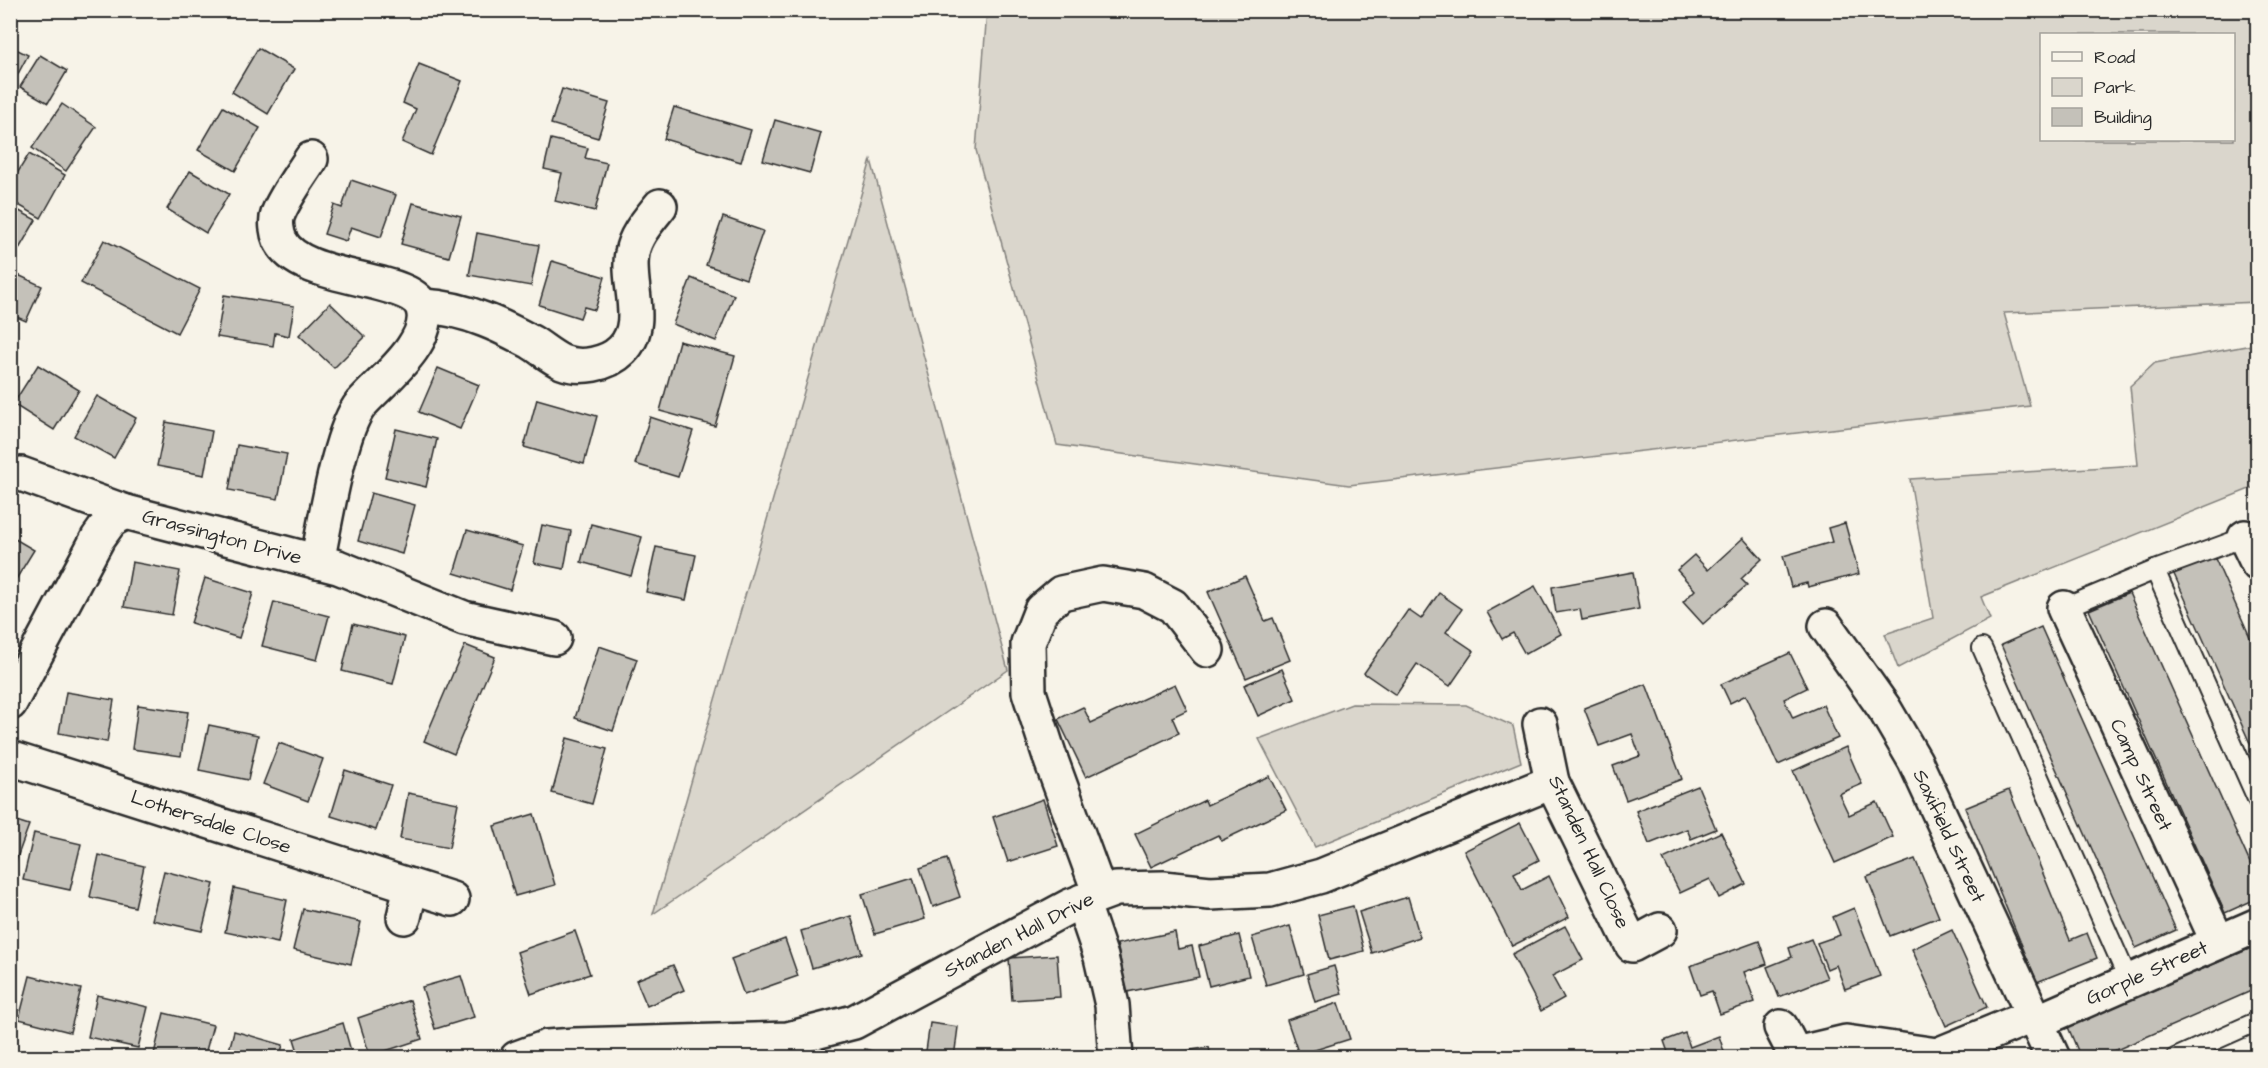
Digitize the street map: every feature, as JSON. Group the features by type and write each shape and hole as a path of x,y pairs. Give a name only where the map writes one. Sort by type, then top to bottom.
{"street":[{"path":"310,159 278,215 277,233 283,246 298,260 411,294 423,306 444,307 486,320 530,342 561,362 582,366 605,361 620,353 630,341 634,326 632,254 640,233 660,206"},
{"name":"Grassington Drive","path":"317,562 344,441 359,406 396,369 414,344 425,322 423,306"},
{"name":"Grassington Drive","path":"21,474 126,512 338,567 464,618 554,638"},
{"name":"Grassington Drive","path":"10,703 98,538 111,520 126,512"},
{"path":"1116,1058 1112,1005 1091,898 1029,692 1028,643 1041,610 1061,593 1103,584 1144,591 1173,606 1207,650"},
{"name":"Camp Street","path":"2064,608 2218,942"},
{"name":"Saxifield Street","path":"1827,626 1884,708 1915,761 2053,1058"},
{"name":"Standen Hall Close","path":"1540,724 1552,782 1634,944"},
{"name":"Lothersdale Close","path":"10,758 452,899"},
{"name":"Standen Hall Drive","path":"517,1058 547,1047 796,1047 854,1022 1091,898 1116,889 1163,888 1210,893 1270,890 1321,876 1552,782"},
{"path":"404,917 411,886"},
{"name":"Gorple Street","path":"1795,1057 1808,1051 1846,1042 1937,1055 2128,981 2258,925"},
{"path":"1781,1027 1795,1057"}],"lane":[{"path":"2064,608 2155,570 2252,550"},
{"path":"2155,570 2258,801"},
{"path":"1982,648 2128,981"},
{"path":"2175,1058 2258,1021"}],"green space":[{"path":"987,11 2257,11 2257,302 2004,313 2030,406 1349,485 1057,445 976,150"},
{"path":"871,160 1008,670 653,914"},
{"path":"2257,344 2257,486 1981,597 1990,619 1898,668 1885,634 1933,618 1910,479 2138,465 2130,386 2155,363"},
{"path":"1352,704 1466,705 1513,726 1521,762 1315,847 1259,739"}],"building":[{"path":"10,46 28,55 13,83 10,82"},
{"path":"258,48 294,69 268,114 232,92"},
{"path":"40,55 67,71 48,103 20,87"},
{"path":"419,64 462,81 431,155 402,142 416,109 403,103"},
{"path":"562,89 609,103 598,138 551,124"},
{"path":"62,104 96,127 66,171 32,148"},
{"path":"223,107 260,128 235,171 198,150"},
{"path":"674,107 751,130 741,162 664,139"},
{"path":"775,120 821,133 810,173 763,160"},
{"path":"551,139 588,148 585,158 607,163 595,211 555,201 562,173 544,169"},
{"path":"29,154 65,175 41,218 10,200 10,185"},
{"path":"190,171 229,194 206,233 167,209"},
{"path":"351,180 396,195 381,237 351,227 346,241 324,234 334,205 342,208"},
{"path":"413,203 461,216 449,257 401,244"},
{"path":"10,206 36,220 13,259 10,258"},
{"path":"723,217 763,231 746,279 706,265"},
{"path":"477,233 539,245 531,286 469,275"},
{"path":"104,240 200,289 177,333 81,283"},
{"path":"552,261 605,277 595,310 584,307 580,318 539,305"},
{"path":"16,274 42,286 26,321 10,314 10,285"},
{"path":"691,278 734,295 716,341 673,324"},
{"path":"224,295 294,306 289,336 275,333 273,346 217,337"},
{"path":"330,303 365,337 334,368 299,335"},
{"path":"679,341 735,356 715,426 660,411"},
{"path":"38,365 79,390 54,430 13,404"},
{"path":"438,368 479,385 460,429 419,412"},
{"path":"97,396 136,418 114,458 74,436"},
{"path":"537,399 597,416 584,464 524,447"},
{"path":"650,417 693,431 678,477 635,464"},
{"path":"166,422 212,431 204,475 157,466"},
{"path":"396,429 437,439 426,487 385,477"},
{"path":"237,445 287,454 278,499 229,490"},
{"path":"371,493 415,505 402,554 358,541"},
{"path":"1845,523 1859,574 1808,587 1807,583 1791,587 1783,556 1832,542 1828,528"},
{"path":"591,524 642,537 631,576 581,562"},
{"path":"542,525 571,531 564,569 534,563"},
{"path":"467,530 523,546 510,590 454,573"},
{"path":"10,536 34,550 10,589"},
{"path":"1743,538 1762,559 1741,579 1747,585 1703,624 1683,602 1695,590 1677,570 1694,555 1708,570"},
{"path":"656,547 696,555 686,600 646,592"},
{"path":"2213,554 2258,655 2258,761 2173,572"},
{"path":"132,562 180,571 172,615 124,607"},
{"path":"1633,572 1639,609 1582,620 1580,609 1556,613 1552,587"},
{"path":"1245,576 1265,621 1273,618 1290,660 1246,678 1208,592"},
{"path":"205,578 253,593 239,638 191,623"},
{"path":"1535,586 1561,634 1525,654 1513,633 1502,639 1487,612"},
{"path":"1439,593 1462,609 1446,632 1474,651 1450,686 1417,664 1396,695 1364,673 1408,610 1421,619"},
{"path":"2129,593 2258,881 2258,898 2225,913 2089,610"},
{"path":"274,602 329,616 317,660 262,646"},
{"path":"353,624 405,637 393,684 342,671"},
{"path":"2041,627 2176,930 2136,948 2001,645"},
{"path":"465,645 495,657 454,754 424,741"},
{"path":"599,646 637,659 613,731 575,718"},
{"path":"1790,653 1807,688 1784,699 1793,718 1823,705 1838,738 1778,765 1746,695 1730,703 1721,684"},
{"path":"1282,669 1295,699 1258,716 1244,685"},
{"path":"1175,684 1187,710 1172,717 1179,733 1086,777 1058,719 1083,707 1091,723"},
{"path":"1646,684 1682,779 1626,800 1613,766 1640,756 1632,734 1599,746 1584,708"},
{"path":"66,692 114,700 107,742 59,733"},
{"path":"138,705 188,712 181,756 132,749"},
{"path":"209,725 258,735 248,780 199,770"},
{"path":"567,738 607,749 592,804 552,793"},
{"path":"279,743 323,759 308,801 263,784"},
{"path":"1846,747 1862,784 1839,794 1849,815 1877,802 1893,837 1835,863 1793,771"},
{"path":"345,770 391,785 376,830 331,816"},
{"path":"1269,776 1286,810 1221,841 1218,835 1151,867 1135,834 1205,800 1207,805"},
{"path":"1698,786 1716,829 1691,839 1687,829 1649,844 1636,811"},
{"path":"2009,790 2070,940 2087,933 2097,958 2037,982 1965,808"},
{"path":"408,793 458,803 449,848 400,839"},
{"path":"1043,799 1058,846 1008,862 993,817"},
{"path":"534,814 555,885 515,896 494,826"},
{"path":"10,819 29,825 14,866 10,865"},
{"path":"1520,823 1539,860 1514,873 1522,890 1549,876 1569,917 1512,946 1464,851"},
{"path":"1721,832 1746,884 1719,898 1710,879 1680,893 1663,859"},
{"path":"34,833 81,844 70,890 23,880"},
{"path":"99,855 144,866 135,907 90,897"},
{"path":"947,859 960,897 933,907 920,868"},
{"path":"1915,859 1939,917 1890,936 1867,877"},
{"path":"164,871 214,884 202,931 152,920"},
{"path":"913,878 925,919 875,934 862,894"},
{"path":"234,888 287,900 278,943 225,932"},
{"path":"1408,897 1420,937 1372,953 1359,912"},
{"path":"1353,906 1364,951 1329,960 1318,915"},
{"path":"1854,908 1880,976 1845,989 1836,965 1827,969 1817,943 1840,935 1833,917"},
{"path":"303,909 361,922 351,964 293,950"},
{"path":"851,916 862,953 812,968 801,931"},
{"path":"1290,926 1304,974 1266,985 1252,937"},
{"path":"1565,926 1583,960 1552,976 1564,998 1541,1011 1512,954"},
{"path":"1952,930 1987,1007 1946,1026 1912,949"},
{"path":"575,931 590,974 531,994 517,952"},
{"path":"1175,932 1178,949 1192,946 1199,977 1127,992 1117,944"},
{"path":"1239,935 1249,976 1209,986 1199,946"},
{"path":"785,939 798,976 744,995 731,959"},
{"path":"1811,939 1827,978 1779,997 1767,967 1792,957 1789,948"},
{"path":"1759,941 1767,964 1744,972 1755,1002 1720,1014 1712,991 1700,995 1690,966"},
{"path":"2258,945 2258,988 2098,1058 2081,1058 2068,1027"},
{"path":"1057,955 1060,997 1012,1000 1009,958"},
{"path":"673,965 684,990 647,1006 636,980"},
{"path":"1334,966 1342,994 1315,1002 1307,974"},
{"path":"30,976 81,989 70,1032 19,1019"},
{"path":"461,976 474,1017 435,1029 422,987"},
{"path":"97,995 148,1007 138,1048 88,1037"},
{"path":"410,1000 422,1039 370,1056 358,1018"},
{"path":"1338,1003 1350,1039 1299,1055 1287,1020"},
{"path":"164,1013 213,1025 204,1058 153,1058"},
{"path":"343,1023 353,1058 300,1058 294,1039"},
{"path":"930,1023 958,1027 954,1058 925,1058"},
{"path":"234,1031 283,1045 279,1058 227,1058"},
{"path":"1685,1033 1690,1047 1719,1036 1726,1058 1670,1058 1664,1041"},
{"path":"1209,1047 1211,1058 1168,1058 1168,1054"},
{"path":"865,1049 896,1058 862,1058"}]}
